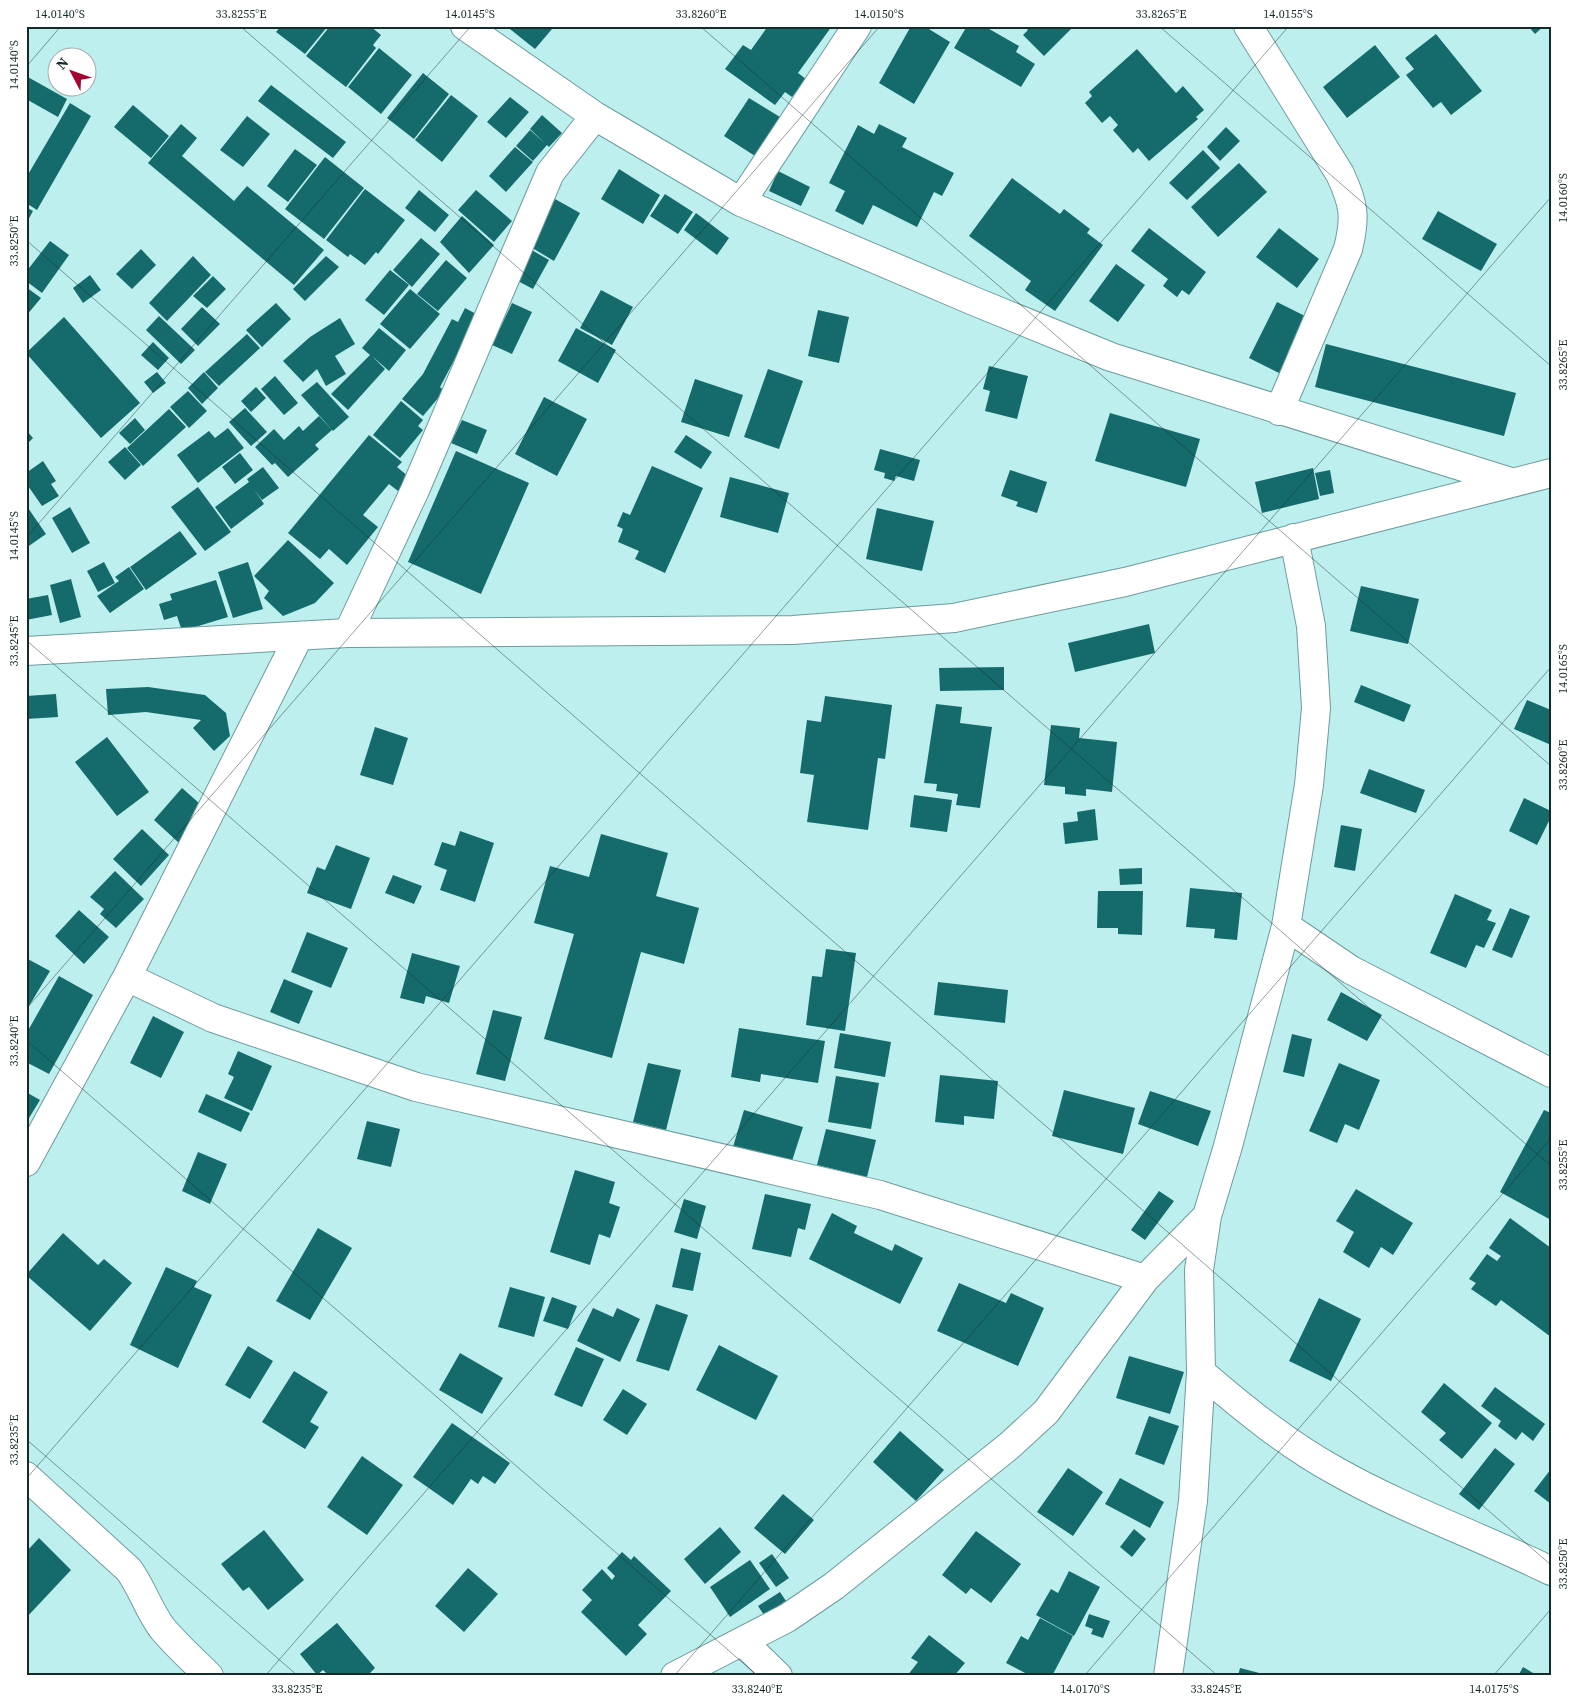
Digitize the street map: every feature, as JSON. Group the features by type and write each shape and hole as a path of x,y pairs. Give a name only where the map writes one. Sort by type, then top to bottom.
{"street":[{"path":"465,26 595,116 741,202 1111,357 1511,482"},
{"path":"741,202 857,26"},
{"path":"1248,26 1340,174 1352,198 1354,224 1348,249 1279,411"},
{"path":"348,633 415,490 550,174 595,116"},
{"path":"26,651 348,633 793,630 954,618 1125,582 1551,472"},
{"path":"1168,1676 1193,1501 1201,1372 1198,1270 1207,1216 1231,1136 1286,926 1309,785 1316,708 1311,626 1294,538"},
{"path":"26,1162 127,977 299,636"},
{"path":"1286,926 1351,970 1551,1073"},
{"path":"127,977 213,1018 416,1088 541,1115 880,1195 1145,1279"},
{"path":"675,1676 787,1618 834,1586 1009,1446 1046,1412 1145,1279 1207,1216"},
{"path":"1201,1372 1254,1418 1335,1471 1408,1507 1551,1571"},
{"path":"26,1476 129,1570 142,1588 150,1609 163,1628 209,1676"},
{"path":"743,1642 778,1676"}],"building":[{"path":"281,26 328,26 305,54 276,32"},
{"path":"330,26 370,26 381,35 373,45 376,48 346,87 306,56"},
{"path":"506,26 549,26 552,29 535,49"},
{"path":"768,26 832,26 798,73 806,79 792,97 785,92 775,105 725,69 743,45 751,50"},
{"path":"911,26 924,26 950,42 914,104 879,83"},
{"path":"967,26 984,26 1019,46 1016,52 1035,64 1021,87 954,48"},
{"path":"1024,26 1074,26 1044,56 1023,35 1028,30"},
{"path":"1528,26 1544,26 1535,34"},
{"path":"1436,34 1482,91 1451,115 1441,102 1433,108 1406,75 1414,69 1405,58"},
{"path":"1375,45 1400,77 1347,118 1323,87"},
{"path":"379,48 412,75 381,114 348,87"},
{"path":"1137,49 1176,93 1183,86 1204,110 1196,117 1198,119 1149,161 1138,148 1133,153 1113,130 1118,125 1110,116 1102,123 1085,103 1092,96 1089,92"},
{"path":"423,73 449,94 414,139 387,118"},
{"path":"26,76 48,88 48,98 67,99 58,117 26,99"},
{"path":"271,85 346,142 333,158 258,101"},
{"path":"451,95 478,116 442,162 415,140"},
{"path":"510,97 529,112 506,138 487,122"},
{"path":"749,98 780,117 755,156 724,136"},
{"path":"70,103 91,116 37,210 26,203 26,178"},
{"path":"133,105 169,136 151,158 114,127"},
{"path":"542,115 562,133 549,147 530,129"},
{"path":"247,116 270,134 243,167 220,150"},
{"path":"181,124 197,138 182,156 234,201 247,186 324,250 294,285 148,163"},
{"path":"879,124 907,138 902,147 954,173 942,196 934,192 917,227 873,205 863,225 835,211 845,191 829,183 858,125 874,134"},
{"path":"1226,127 1240,141 1220,161 1207,147"},
{"path":"530,130 547,145 533,161 516,146"},
{"path":"515,147 533,162 506,192 489,176"},
{"path":"295,149 317,165 288,202 267,186"},
{"path":"1203,150 1220,168 1187,200 1169,183"},
{"path":"325,157 364,188 324,239 285,209"},
{"path":"1239,163 1267,192 1218,237 1191,207"},
{"path":"619,169 660,195 643,224 601,199"},
{"path":"778,171 810,187 801,206 769,191"},
{"path":"1012,178 1060,214 1064,209 1090,229 1087,233 1103,245 1055,311 1025,290 1031,281 969,236"},
{"path":"365,189 405,220 378,254 376,252 365,265 350,254 348,257 326,240"},
{"path":"419,190 449,215 435,232 405,208"},
{"path":"476,190 512,221 494,242 458,210"},
{"path":"665,194 693,212 678,234 650,216"},
{"path":"555,199 580,213 554,261 529,246"},
{"path":"26,207 33,211 26,224"},
{"path":"1438,211 1497,244 1481,271 1422,239"},
{"path":"696,213 729,238 717,255 684,230"},
{"path":"462,216 494,245 469,273 440,242"},
{"path":"1149,228 1206,272 1189,295 1182,290 1177,297 1163,286 1168,279 1131,251"},
{"path":"1279,228 1319,259 1297,288 1256,257"},
{"path":"421,238 440,254 412,287 393,270"},
{"path":"50,241 69,255 42,293 26,281 26,272"},
{"path":"141,249 156,265 132,289 116,274"},
{"path":"530,249 549,260 533,289 514,279"},
{"path":"193,256 211,275 167,321 149,303"},
{"path":"326,256 339,267 305,301 293,289"},
{"path":"446,260 467,278 438,311 417,294"},
{"path":"1116,264 1145,285 1118,322 1089,301"},
{"path":"390,270 409,285 384,315 365,300"},
{"path":"90,275 101,290 83,303 73,288"},
{"path":"213,276 226,289 207,308 193,296"},
{"path":"26,287 41,298 26,316"},
{"path":"410,289 440,314 410,349 380,324"},
{"path":"601,290 633,307 612,345 580,328"},
{"path":"1277,302 1311,319 1283,375 1249,358"},
{"path":"276,303 291,319 262,347 246,330"},
{"path":"512,303 532,312 512,354 492,345"},
{"path":"202,307 220,324 198,346 181,329"},
{"path":"465,308 478,315 440,387 444,391 423,416 402,399 423,374 452,319 458,322"},
{"path":"818,310 849,317 839,363 808,356"},
{"path":"159,316 195,350 181,364 146,330"},
{"path":"64,317 140,403 101,438 26,353"},
{"path":"340,318 355,344 335,356 346,374 326,386 317,369 303,382 283,361 310,337"},
{"path":"379,328 406,350 389,371 372,356 385,369 348,410 331,394 370,355 362,348"},
{"path":"576,328 616,350 598,383 558,361"},
{"path":"247,334 260,348 219,386 205,372"},
{"path":"153,342 169,358 158,370 141,355"},
{"path":"1326,344 1516,393 1504,436 1315,387"},
{"path":"989,366 1028,376 1017,419 985,411 990,391 983,389"},
{"path":"768,369 803,381 779,449 744,437"},
{"path":"157,372 166,383 153,393 144,382"},
{"path":"204,372 218,388 202,404 188,388"},
{"path":"275,376 298,403 284,415 261,389"},
{"path":"695,379 743,395 729,437 681,422"},
{"path":"317,382 349,417 333,431 301,395"},
{"path":"256,387 266,398 251,412 241,401"},
{"path":"188,391 207,411 189,428 170,407"},
{"path":"544,397 587,419 557,476 515,454"},
{"path":"401,401 423,420 418,426 423,430 400,458 373,435"},
{"path":"245,408 267,432 251,446 229,422"},
{"path":"169,409 186,427 143,466 127,448"},
{"path":"1110,413 1200,439 1186,487 1095,461"},
{"path":"319,416 332,430 315,445 319,449 288,477 275,463 272,465 255,447 274,429 284,440 299,426 303,431"},
{"path":"135,418 145,430 130,444 119,433"},
{"path":"462,420 487,430 477,454 451,443"},
{"path":"228,428 244,448 198,483 177,455 209,431 215,438"},
{"path":"26,430 33,438 26,445"},
{"path":"369,435 402,462 397,467 409,477 398,491 389,484 363,515 378,527 347,565 329,549 320,559 288,533"},
{"path":"686,435 712,452 701,469 674,452"},
{"path":"125,447 141,465 125,480 108,462"},
{"path":"880,449 920,460 914,481 896,476 894,481 884,478 885,473 874,470"},
{"path":"456,451 529,483 481,594 408,562"},
{"path":"240,453 253,470 235,484 222,467"},
{"path":"43,461 56,481 51,484 59,496 42,506 26,483 26,473"},
{"path":"652,466 703,488 665,573 635,559 639,551 618,542 623,529 617,526 623,512 630,515"},
{"path":"263,467 279,488 262,500 254,489 264,504 231,529 215,507 249,482 247,479"},
{"path":"1313,468 1319,499 1262,513 1255,482"},
{"path":"1010,470 1047,482 1037,513 1016,506 1018,502 1001,496"},
{"path":"1330,470 1334,493 1320,496 1315,473"},
{"path":"730,477 789,493 778,533 720,517"},
{"path":"198,487 231,532 205,551 171,507"},
{"path":"26,505 46,534 26,548"},
{"path":"70,507 90,543 72,553 52,518"},
{"path":"877,508 934,521 922,571 866,559"},
{"path":"180,531 197,554 146,590 130,567"},
{"path":"288,540 334,583 315,603 283,616 264,598 269,591 254,576"},
{"path":"104,562 115,583 98,592 87,571"},
{"path":"248,562 263,609 233,618 218,572"},
{"path":"129,567 144,589 110,613 97,596 119,581 115,577"},
{"path":"71,579 81,617 60,623 50,585"},
{"path":"216,580 228,617 182,631 177,616 164,620 159,604 172,600 170,594"},
{"path":"1361,586 1419,599 1408,644 1350,631"},
{"path":"48,595 52,615 26,620 26,599"},
{"path":"1149,624 1155,653 1075,672 1068,643"},
{"path":"1004,667 1004,690 940,691 939,668"},
{"path":"1361,685 1411,705 1404,722 1354,702"},
{"path":"148,687 205,695 226,713 230,736 214,751 193,728 201,720 146,712 108,715 106,689"},
{"path":"56,694 58,717 26,719 26,696"},
{"path":"825,696 892,705 885,759 878,758 868,830 807,822 814,775 800,773 807,720 821,722"},
{"path":"1527,700 1551,710 1551,745 1514,729"},
{"path":"936,704 962,707 960,723 992,727 980,808 956,805 958,794 936,791 937,784 924,783"},
{"path":"1051,725 1080,728 1079,738 1117,742 1112,792 1086,789 1086,796 1065,794 1065,787 1044,785"},
{"path":"375,727 408,738 393,785 360,775"},
{"path":"107,737 149,792 117,816 75,762"},
{"path":"1369,769 1425,790 1416,813 1360,793"},
{"path":"182,788 208,811 179,843 154,820"},
{"path":"914,795 952,800 947,832 910,827"},
{"path":"1524,798 1551,811 1551,817 1537,845 1509,831"},
{"path":"1095,809 1098,840 1065,844 1063,823 1078,821 1077,812"},
{"path":"1341,825 1362,829 1355,871 1334,867"},
{"path":"142,829 169,855 141,886 113,859"},
{"path":"460,831 494,843 475,902 440,890 447,870 434,865 442,842 455,846"},
{"path":"601,834 668,853 656,896 699,908 684,964 641,952 612,1058 544,1039 574,934 534,923 550,866 589,877"},
{"path":"336,845 370,858 351,909 307,893 317,867 325,870"},
{"path":"1142,868 1142,884 1120,885 1119,869"},
{"path":"115,871 144,899 116,928 100,914 104,909 90,897"},
{"path":"393,875 422,886 414,904 385,893"},
{"path":"1190,888 1242,893 1237,940 1214,938 1215,929 1186,927"},
{"path":"1098,891 1143,891 1142,935 1118,934 1118,928 1097,928"},
{"path":"1455,894 1492,910 1487,920 1496,923 1484,948 1476,945 1466,968 1430,953"},
{"path":"1510,908 1530,916 1512,958 1492,950"},
{"path":"79,910 109,937 84,964 55,936"},
{"path":"307,932 348,948 331,988 291,972"},
{"path":"826,949 856,953 845,1031 806,1025 812,976 822,977"},
{"path":"412,953 460,966 449,1003 426,996 424,1004 400,998"},
{"path":"26,958 50,971 26,1011"},
{"path":"59,976 93,995 49,1074 26,1062 26,1034"},
{"path":"284,979 313,991 299,1024 270,1012"},
{"path":"938,982 1008,990 1005,1023 934,1015"},
{"path":"1341,992 1382,1015 1367,1041 1327,1020"},
{"path":"493,1010 522,1017 505,1081 476,1074"},
{"path":"153,1016 184,1032 161,1078 130,1063"},
{"path":"739,1028 825,1041 818,1083 761,1074 760,1082 731,1077"},
{"path":"840,1033 891,1042 885,1077 834,1068"},
{"path":"1292,1034 1312,1039 1304,1077 1283,1072"},
{"path":"238,1051 272,1066 252,1111 224,1098 234,1077 228,1074"},
{"path":"648,1063 681,1070 666,1130 633,1122"},
{"path":"1339,1063 1380,1080 1359,1130 1345,1124 1337,1143 1309,1131"},
{"path":"940,1075 998,1081 994,1119 964,1116 964,1125 935,1122"},
{"path":"836,1076 879,1083 871,1129 828,1122"},
{"path":"1064,1090 1135,1108 1123,1154 1052,1136"},
{"path":"1150,1091 1211,1111 1198,1146 1138,1124"},
{"path":"26,1092 40,1100 26,1123"},
{"path":"206,1094 250,1113 241,1132 198,1112"},
{"path":"744,1110 803,1127 791,1164 733,1147"},
{"path":"1544,1110 1551,1113 1551,1220 1500,1192"},
{"path":"367,1121 400,1129 391,1167 357,1159"},
{"path":"826,1129 876,1140 867,1177 817,1165"},
{"path":"198,1152 227,1164 210,1204 182,1191"},
{"path":"575,1170 615,1182 609,1203 620,1207 610,1238 599,1234 590,1265 550,1252"},
{"path":"1356,1189 1413,1223 1393,1255 1381,1247 1369,1268 1343,1252 1354,1232 1336,1221"},
{"path":"1159,1191 1174,1201 1145,1240 1131,1230"},
{"path":"765,1194 811,1204 805,1230 798,1228 791,1257 752,1249"},
{"path":"684,1199 706,1206 697,1239 674,1232"},
{"path":"832,1213 857,1226 854,1233 892,1251 895,1244 923,1258 900,1304 809,1259"},
{"path":"1510,1218 1551,1248 1551,1337 1501,1300 1496,1306 1471,1289 1476,1283 1469,1279 1487,1254 1497,1261 1501,1256 1489,1248"},
{"path":"318,1228 352,1248 310,1320 276,1301"},
{"path":"63,1233 98,1265 104,1259 132,1283 90,1331 26,1275"},
{"path":"681,1248 701,1253 693,1291 672,1287"},
{"path":"166,1267 197,1281 194,1287 212,1295 178,1368 130,1345"},
{"path":"959,1283 1006,1303 1011,1293 1044,1308 1018,1366 937,1331"},
{"path":"510,1287 545,1297 534,1337 498,1327"},
{"path":"552,1297 577,1306 568,1329 543,1321"},
{"path":"1319,1298 1361,1319 1331,1381 1289,1361"},
{"path":"656,1304 688,1315 669,1371 636,1361"},
{"path":"593,1308 613,1317 617,1308 640,1319 620,1362 577,1341"},
{"path":"719,1345 778,1376 756,1420 696,1390"},
{"path":"248,1346 273,1361 250,1399 225,1385"},
{"path":"576,1347 604,1359 582,1407 554,1395"},
{"path":"460,1353 503,1378 482,1414 439,1390"},
{"path":"1129,1356 1184,1372 1170,1414 1116,1398"},
{"path":"294,1371 328,1392 310,1422 319,1427 305,1449 262,1422"},
{"path":"1444,1383 1492,1423 1462,1459 1439,1440 1446,1433 1421,1412"},
{"path":"1495,1387 1545,1424 1533,1441 1522,1432 1516,1440 1498,1426 1501,1421 1481,1406"},
{"path":"623,1389 647,1404 627,1435 603,1420"},
{"path":"1149,1416 1179,1426 1164,1465 1135,1454"},
{"path":"452,1423 510,1463 495,1484 483,1476 478,1484 471,1479 453,1505 413,1477"},
{"path":"900,1431 944,1470 916,1501 873,1462"},
{"path":"1495,1448 1515,1464 1479,1510 1459,1494"},
{"path":"362,1456 403,1485 367,1535 327,1507"},
{"path":"1068,1468 1103,1492 1073,1536 1037,1512"},
{"path":"1551,1469 1551,1504 1534,1491"},
{"path":"1120,1478 1164,1502 1150,1528 1105,1504"},
{"path":"783,1494 814,1520 785,1554 754,1528"},
{"path":"720,1527 741,1552 705,1584 684,1559"},
{"path":"1134,1529 1146,1539 1132,1557 1120,1547"},
{"path":"264,1530 304,1580 268,1610 249,1587 243,1591 221,1564"},
{"path":"976,1531 1021,1564 991,1603 971,1588 966,1594 942,1575"},
{"path":"39,1538 71,1570 26,1618 26,1552"},
{"path":"622,1552 631,1560 634,1556 671,1591 638,1625 647,1634 626,1656 581,1612 592,1600 582,1590 602,1569 612,1580 615,1576 607,1568"},
{"path":"772,1554 789,1578 776,1587 759,1563"},
{"path":"750,1560 770,1589 730,1617 710,1587"},
{"path":"468,1568 498,1594 464,1632 435,1606"},
{"path":"1069,1571 1100,1587 1074,1636 1036,1615 1051,1589 1058,1593"},
{"path":"780,1592 786,1601 764,1615 758,1606"},
{"path":"1089,1614 1110,1621 1103,1638 1091,1634 1093,1629 1085,1626"},
{"path":"1040,1618 1073,1636 1052,1676 1031,1676 1006,1663 1021,1636 1028,1640"},
{"path":"337,1623 375,1668 367,1676 329,1676 323,1670 317,1675 300,1654"},
{"path":"929,1635 965,1663 954,1676 907,1676 918,1662 911,1658"},
{"path":"1523,1667 1538,1676 1518,1676"},
{"path":"1240,1668 1267,1675 1267,1676 1238,1676"}]}
